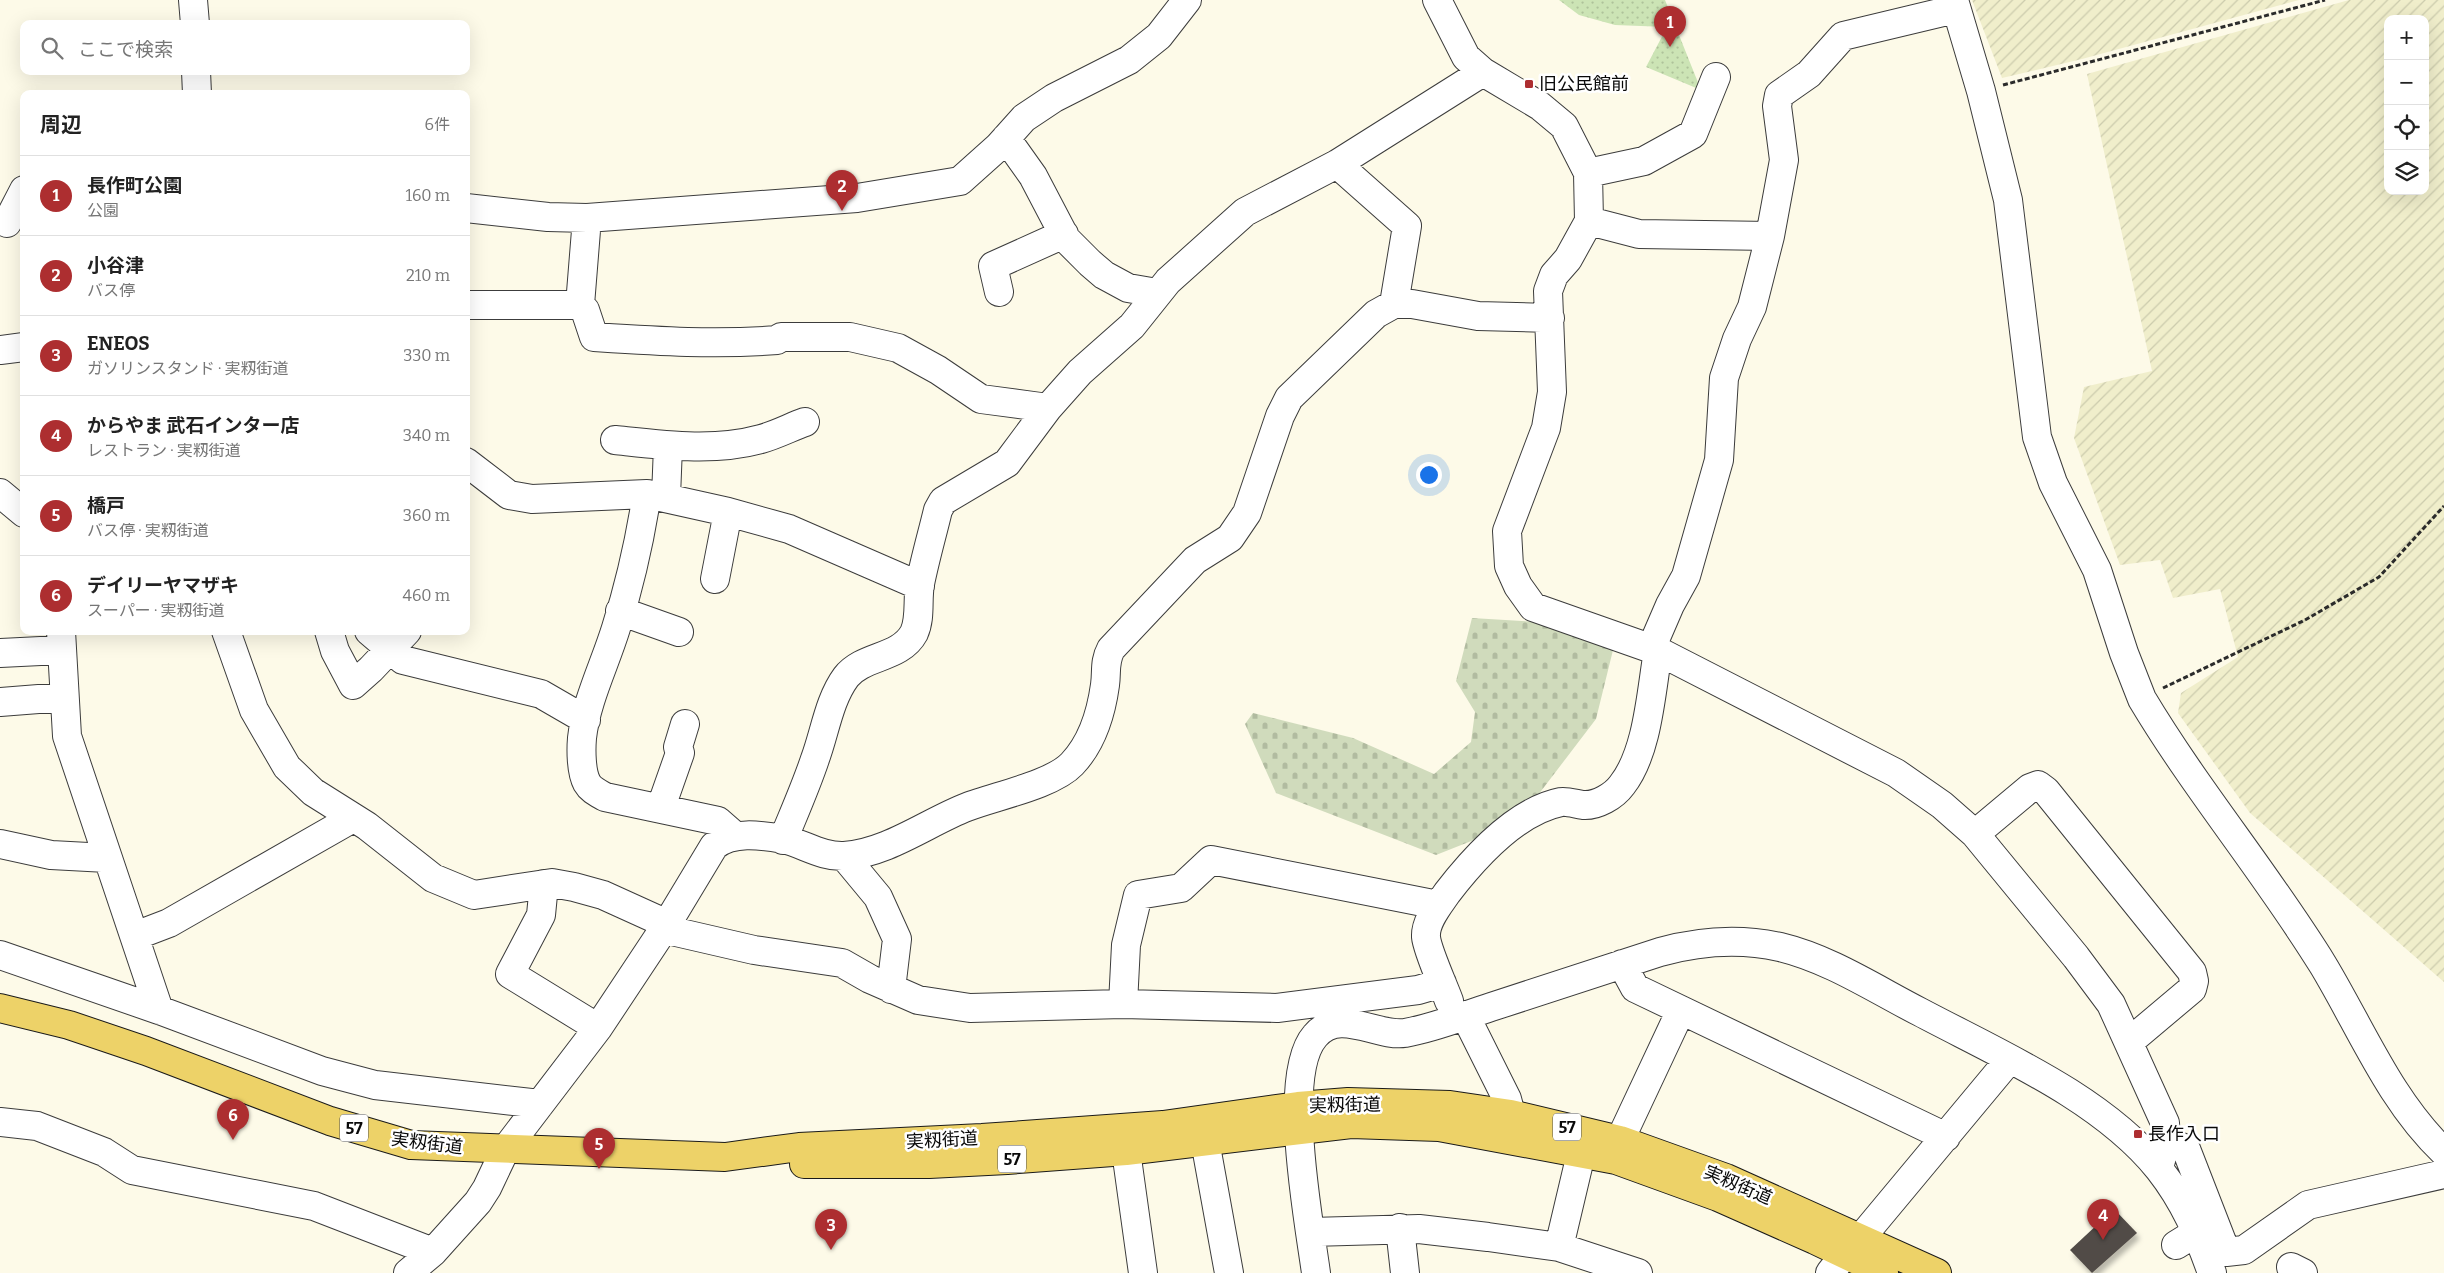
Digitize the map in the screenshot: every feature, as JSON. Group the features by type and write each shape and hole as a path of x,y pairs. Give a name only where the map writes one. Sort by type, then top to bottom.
{"main road":[{"name":"実籾街道","path":"0,1008 69,1025 146,1051 330,1121 412,1145 725,1157 800,1147 982,1138 1298,1118 1350,1124 1439,1127 1616,1160 1718,1197 1884,1273"},
{"name":"実籾街道","path":"725,1157 756,1164 929,1164 1126,1151 1206,1141 1298,1118 1348,1102 1450,1105 1511,1114 1620,1140 1726,1178 1844,1256 1937,1273"}],"street":[{"path":"193,0 195,20"},
{"path":"470,208 548,218 587,218 857,198 960,181 1006,138 1024,118 1054,98 1129,60 1158,36 1188,0"},
{"path":"1437,0 1466,57 1483,72 1540,106 1564,126 1588,173 1589,221 1568,259 1554,276 1548,291 1552,392 1546,428 1507,531 1508,566 1518,586 1532,607 1654,650 1896,773 1942,805 1974,834 2076,957 2111,1004 2165,1123 2166,1141 2159,1168"},
{"path":"1511,1114 1507,1099 1442,983 1426,936 1431,918 1438,905 1469,864 1490,844 1522,820 1536,811 1562,802 1586,805 1604,801 1621,787 1634,767 1642,741 1654,650 1670,604 1686,576 1719,460 1724,378 1737,339 1752,307 1770,236 1784,160 1777,106 1779,95 1809,74 1843,36 1955,4 1981,91 2008,200 2037,437 2053,483 2097,570 2124,652 2142,699 2322,964 2402,1103 2430,1139 2444,1152"},
{"path":"783,840 815,759 841,684 848,675 868,662 904,646 914,632 919,612 920,586 938,510 942,501 1007,463 1048,408 1080,372 1132,326 1168,281 1245,212 1337,164 1483,72"},
{"path":"196,75 197,90"},
{"path":"1588,173 1644,161 1693,134 1716,77"},
{"path":"1006,138 1033,176 1064,234 1090,264 1104,275 1128,288 1157,293"},
{"path":"1337,164 1407,226 1394,304"},
{"path":"10,224 20,200"},
{"path":"580,305 587,218"},
{"path":"1589,221 1639,234 1770,236"},
{"path":"999,292 993,266 1064,234"},
{"path":"408,1273 433,1252 478,1202 487,1188 505,1150 598,1028 665,926 714,846 724,838 734,835 783,840 817,852 844,856 879,847 966,807 1048,779 1071,766 1087,744 1097,723 1105,684 1105,660 1111,649 1195,560 1230,538 1247,513 1280,416 1289,398 1376,314 1394,304 1412,304 1478,316 1550,318"},
{"path":"470,306 580,305 585,310 594,337 677,343 737,343 777,340 781,337 850,337 898,348 938,370 981,399 1048,408"},
{"path":"0,350 20,348"},
{"path":"615,440 668,446 727,445 762,439 805,422"},
{"path":"668,446 656,495 638,547 586,720 582,739 583,764 587,784 593,791 605,797 718,821 734,835"},
{"path":"470,465 509,494 532,499 656,495 728,512 789,529 920,586"},
{"path":"0,493 20,510"},
{"path":"716,579 728,512"},
{"path":"620,611 679,632"},
{"path":"227,635 254,710 287,767 313,792 367,826 433,878 458,890 474,895 544,884 574,887 602,894 665,926 754,950 842,964 891,988 927,1002 970,1008 1123,1004 1277,1008 1418,990 1442,983"},
{"path":"330,635 335,650 353,685 399,640"},
{"path":"383,635 399,640"},
{"path":"399,640 403,660 541,694 586,720"},
{"path":"0,653 61,641 67,736 159,1010"},
{"path":"0,702 64,697"},
{"path":"661,808 680,753 678,747 685,724"},
{"path":"1974,834 2030,788 2038,785 2046,791 2192,972 2194,980 2192,989 2129,1042"},
{"path":"135,936 169,923 353,818"},
{"path":"0,844 51,855 107,858"},
{"path":"844,856 878,897 897,939 891,988"},
{"path":"1123,1004 1126,945 1138,895 1181,888 1211,860 1438,905"},
{"path":"544,884 541,915 510,974 598,1028"},
{"path":"1316,1273 1298,1118 1302,1061 1311,1042 1321,1031 1345,1023 1377,1030 1404,1033 1460,1017 1687,944 1741,942 1792,950 1829,964 2009,1060 2092,1108 2121,1130 2159,1168 2180,1199 2187,1238 2212,1273"},
{"path":"0,955 159,1010 322,1071 375,1085 540,1104"},
{"path":"1622,964 1635,988 1946,1137"},
{"path":"1620,1140 1681,1010"},
{"path":"1844,1256 2009,1060"},
{"path":"0,1122 37,1126 104,1152 132,1170 184,1178 314,1206 433,1252"},
{"path":"1206,1141 1229,1273"},
{"path":"2166,1141 2186,1149 2226,1252 2244,1250 2308,1205 2444,1174"},
{"path":"1126,1151 1143,1273"},
{"path":"1560,1246 1581,1154"},
{"path":"1310,1232 1400,1228 1419,1229 1560,1246 1638,1273"},
{"path":"1400,1228 1405,1273"}],"path":[{"path":"1981,91 2324,0"},
{"path":"2142,699 2305,620 2379,577 2444,506"}],"shaded area":[{"path":"1972,0 2299,0 2082,59 2002,78"},
{"path":"2349,0 2444,0 2444,982 2250,813 2178,713 2181,693 2238,657 2220,589 2173,598 2160,560 2120,565 2074,438 2084,387 2152,371 2087,74"}],"green space":[{"path":"1559,0 1665,0 1701,90 1646,67 1667,27 1615,25 1579,15"},
{"path":"1472,618 1538,622 1614,646 1596,719 1535,799 1494,832 1436,855 1276,793 1245,724 1253,713 1353,738 1434,774 1471,742 1475,712 1456,681"}],"building":[{"path":"2114,1209 2137,1233 2092,1273 2070,1250"}],"place":[{"name":"長作町公園","path":"1670,47"},
{"name":"旧公民館前","path":"1529,84"},
{"name":"小谷津","path":"842,211"},
{"name":"長作入口","path":"2138,1134"},
{"name":"デイリーヤマザキ","path":"233,1140"},
{"name":"橋戸","path":"599,1169"},
{"name":"からやま 武石インター店","path":"2103,1240"},
{"name":"ENEOS","path":"831,1250"}]}
